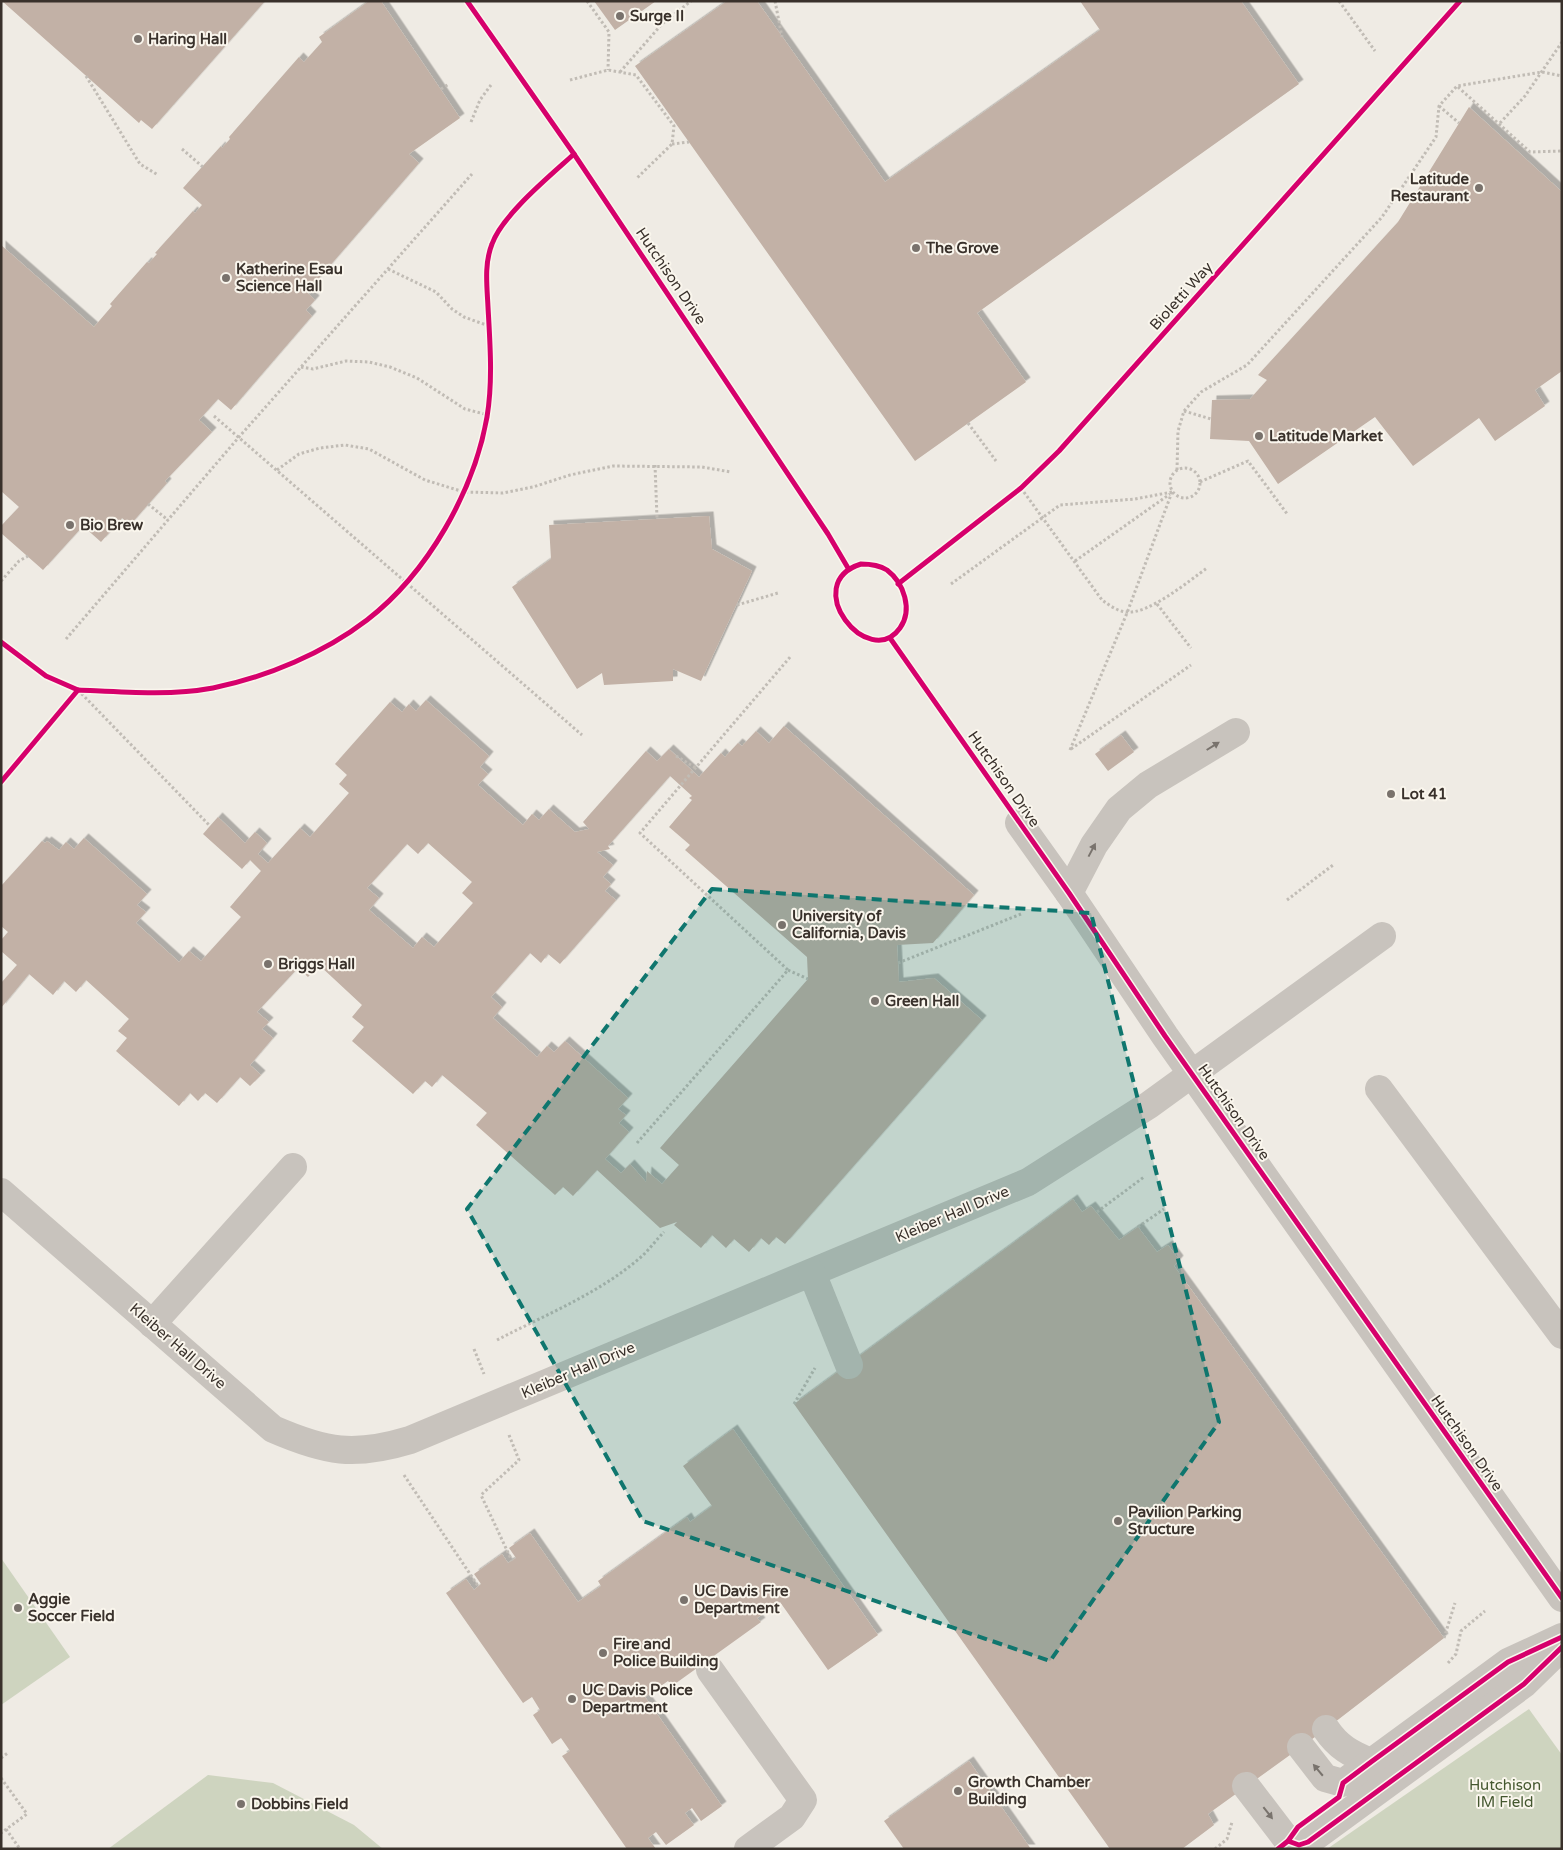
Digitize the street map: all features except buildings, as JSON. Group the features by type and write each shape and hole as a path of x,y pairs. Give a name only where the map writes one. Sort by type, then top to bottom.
{"street":[{"path":"1069,893 1094,845 1119,809 1148,785 1236,732"},
{"name":"Hutchison Drive","path":"1019,823 1192,1073 1562,1598"},
{"name":"Kleiber Hall Drive","path":"1,1192 273,1429 310,1445 349,1452 388,1447 410,1440 497,1404 1028,1182 1086,1147 1149,1105 1382,936"},
{"path":"1379,1088 1562,1335"},
{"path":"152,1324 293,1167"},
{"path":"812,1273 849,1365"},
{"path":"1301,1747 1325,1778 1332,1782 1343,1783 1508,1662 1562,1637"},
{"path":"1246,1786 1288,1841 1299,1845 1308,1842 1524,1684 1562,1647"},
{"path":"710,1670 803,1800 792,1817 748,1849"},
{"path":"1326,1729 1334,1742 1347,1752 1371,1762"}],"path":[{"path":"587,1 609,32 608,70"},
{"path":"620,72 662,24 691,1"},
{"path":"775,1 782,38"},
{"path":"1339,1 1375,51"},
{"path":"1500,123 1542,72 1562,42"},
{"path":"570,80 608,70 636,75 674,126 672,144"},
{"path":"1177,470 1178,431 1184,411 1201,392 1247,365 1382,217 1436,138 1439,106 1457,86 1542,72 1562,76"},
{"path":"86,76 140,164 158,175"},
{"path":"440,89 449,84"},
{"path":"471,122 480,100 491,85"},
{"path":"1457,86 1530,152 1562,151"},
{"path":"1439,106 1459,122"},
{"path":"637,178 672,144 689,142"},
{"path":"182,149 203,167"},
{"path":"66,638 301,367 472,174"},
{"path":"388,269 436,292 452,309 464,317 489,326"},
{"path":"488,316 489,335"},
{"path":"301,367 313,368 346,361 390,366 417,378 465,409 488,415"},
{"path":"485,424 488,406"},
{"path":"1184,411 1211,419"},
{"path":"214,416 582,735"},
{"path":"968,423 996,461"},
{"path":"277,470 299,454 320,448 345,445 369,450 425,480 464,492 503,494 570,475 613,466 702,467 731,472"},
{"path":"1200,482 1248,461 1288,515"},
{"path":"655,465 656,518"},
{"path":"950,584 1060,505 1135,499 1172,492 1180,498 1190,497 1198,491 1200,482 1196,473 1192,470 1182,468 1177,470 1171,477 1172,492 1127,613 1070,750 1191,665"},
{"path":"1014,494 1028,482"},
{"path":"460,500 467,484"},
{"path":"1021,488 1102,600 1114,608 1127,613 1157,604 1207,568"},
{"path":"1075,561 1172,492"},
{"path":"148,504 168,520"},
{"path":"1,581 19,561 28,556"},
{"path":"400,588 411,576"},
{"path":"736,605 778,593"},
{"path":"1157,604 1191,648"},
{"path":"791,656 640,833 788,970 808,979"},
{"path":"70,687 87,691"},
{"path":"72,698 78,690"},
{"path":"78,690 210,826"},
{"path":"676,756 696,768"},
{"path":"1287,900 1334,865"},
{"path":"898,963 1021,914"},
{"path":"638,1143 788,970"},
{"path":"1097,1212 1144,1177"},
{"path":"1138,1227 1164,1209"},
{"path":"497,1340 611,1278 641,1257 664,1232"},
{"path":"474,1349 520,1460 481,1496 512,1561"},
{"path":"388,1447 399,1467 478,1586"},
{"path":"1444,1638 1456,1602"},
{"path":"1,1758 9,1752"},
{"path":"1,1778 27,1814 1,1833"},
{"path":"6,1829 20,1849"}],"highlighted area":[{"path":"712,889 1091,913 1219,1422 1050,1661 643,1521 467,1209"}],"green space":[{"name":"Aggie Soccer Field","path":"1,1558 70,1657 1,1705"},
{"name":"Hutchison IM Field","path":"1529,1709 1562,1755 1562,1849 1327,1849"},
{"name":"Dobbins Field","path":"208,1775 273,1783 354,1825 383,1849 108,1849"}],"cycle path":[{"path":"467,1 574,154 828,534 848,568"},
{"name":"Bioletti Way","path":"898,584 1021,488 1059,451 1460,1"},
{"path":"1,782 78,690 146,693 180,692 213,688 254,677 314,653 350,632 389,601 410,579 445,529 459,501 481,445 490,390 487,275 489,252 492,244 497,233 516,208 574,154"},
{"path":"861,564 874,565 887,570 898,582 905,597 906,613 904,621 900,628 887,639 872,639 857,632 845,620 837,605 836,589 843,574 861,564"},
{"path":"890,638 1069,893 1165,1036 1562,1598"},
{"path":"1,642 46,676 78,690"},
{"path":"1278,1849 1288,1841 1298,1827 1339,1797 1343,1783 1371,1762 1508,1662 1562,1637"},
{"path":"1288,1841 1299,1845 1308,1842 1524,1684 1562,1647"}],"place":[{"name":"Surge II","path":"620,16"},
{"name":"Haring Hall","path":"138,39"},
{"name":"Latitude Restaurant","path":"1479,188"},
{"name":"The Grove","path":"916,248"},
{"name":"Katherine Esau Science Hall","path":"226,278"},
{"name":"Latitude Market","path":"1259,436"},
{"name":"Bio Brew","path":"70,525"},
{"name":"Lot 41","path":"1391,794"},
{"name":"University of California, Davis","path":"782,925"},
{"name":"Briggs Hall","path":"268,964"},
{"name":"Green Hall","path":"875,1001"},
{"name":"Pavilion Parking Structure","path":"1118,1521"},
{"name":"UC Davis Fire Department","path":"684,1600"},
{"name":"Aggie Soccer Field","path":"18,1608"},
{"name":"Fire and Police Building","path":"603,1653"},
{"name":"UC Davis Police Department","path":"572,1699"},
{"name":"Growth Chamber Building","path":"958,1791"},
{"name":"Dobbins Field","path":"241,1804"}]}
